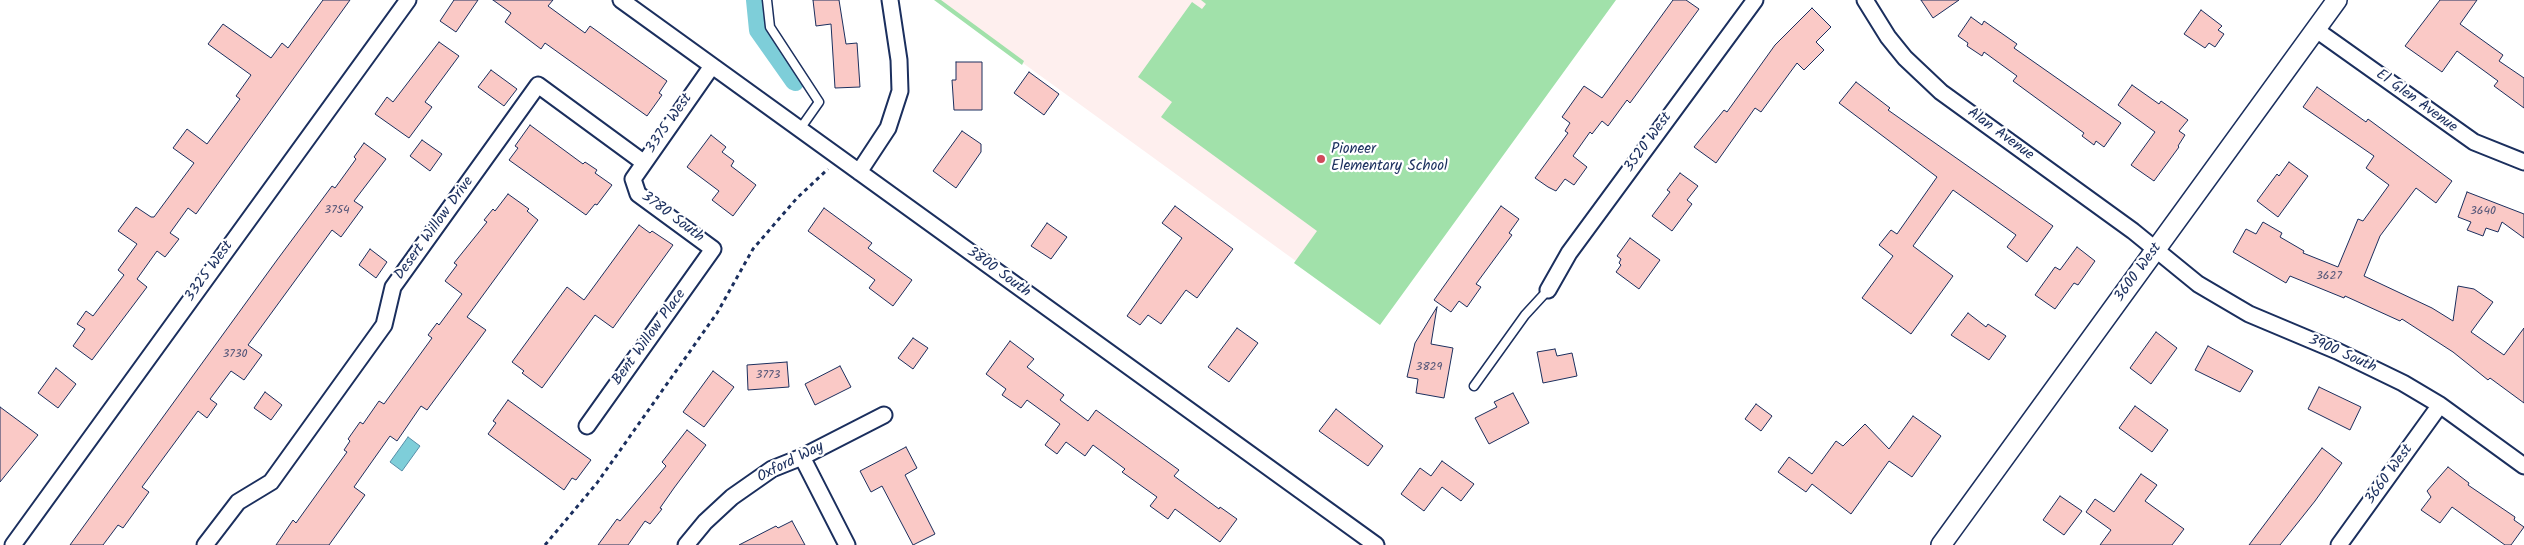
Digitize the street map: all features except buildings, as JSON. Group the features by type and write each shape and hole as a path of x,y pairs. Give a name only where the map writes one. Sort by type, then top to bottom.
{"street":[{"name":"3325 West","path":"13,545 408,0"},
{"name":"3800 South","path":"621,0 1371,543"},
{"path":"859,172 888,128 900,91 899,60 890,0"},
{"name":"3520 West","path":"1548,290 1569,253 1755,0"},
{"name":"Alan Avenue","path":"1865,0 1888,37 1905,58 1941,92 2133,231 2155,250"},
{"name":"3600 West","path":"1941,545 2336,0"},
{"name":"El Glen Avenue","path":"2315,29 2474,142 2524,162"},
{"name":"3375 West","path":"633,184 635,174 643,162 712,66"},
{"name":"Desert Willow Drive","path":"206,545 238,502 271,482 386,322 393,287 538,86 643,162"},
{"name":"3780 South","path":"633,184 638,194 644,199 713,249"},
{"name":"Bent Willow Place","path":"587,426 713,249"},
{"name":"3900 South","path":"2155,250 2198,284 2250,314 2337,351 2403,382 2440,405 2524,466"},
{"name":"3660 West","path":"2339,545 2440,405"},
{"name":"Oxford Way","path":"686,545 712,515 746,486 772,469 802,457 884,415"},
{"path":"802,457 848,545"}],"lane":[{"path":"767,0 770,27 819,102 800,129"},
{"path":"1474,386 1525,315 1548,290"}],"path":[{"path":"545,545 597,482 717,313 752,249 797,198 829,169"}],"shaded area":[{"name":"Pioneer Elementary School","path":"936,0 1603,0 1373,317"}],"green space":[{"path":"934,0 941,0 1024,61 1022,65"},
{"name":"Pioneer Elementary School","path":"1201,0 1616,0 1380,325 1294,263 1317,231 1161,117 1172,102 1138,77 1192,2 1202,9 1206,4"}],"water":[{"path":"408,437 420,446 402,471 390,462"}],"waterway":[{"path":"756,0 759,30 795,81"}],"place":[{"name":"Pioneer Elementary School","path":"1321,159"}]}
